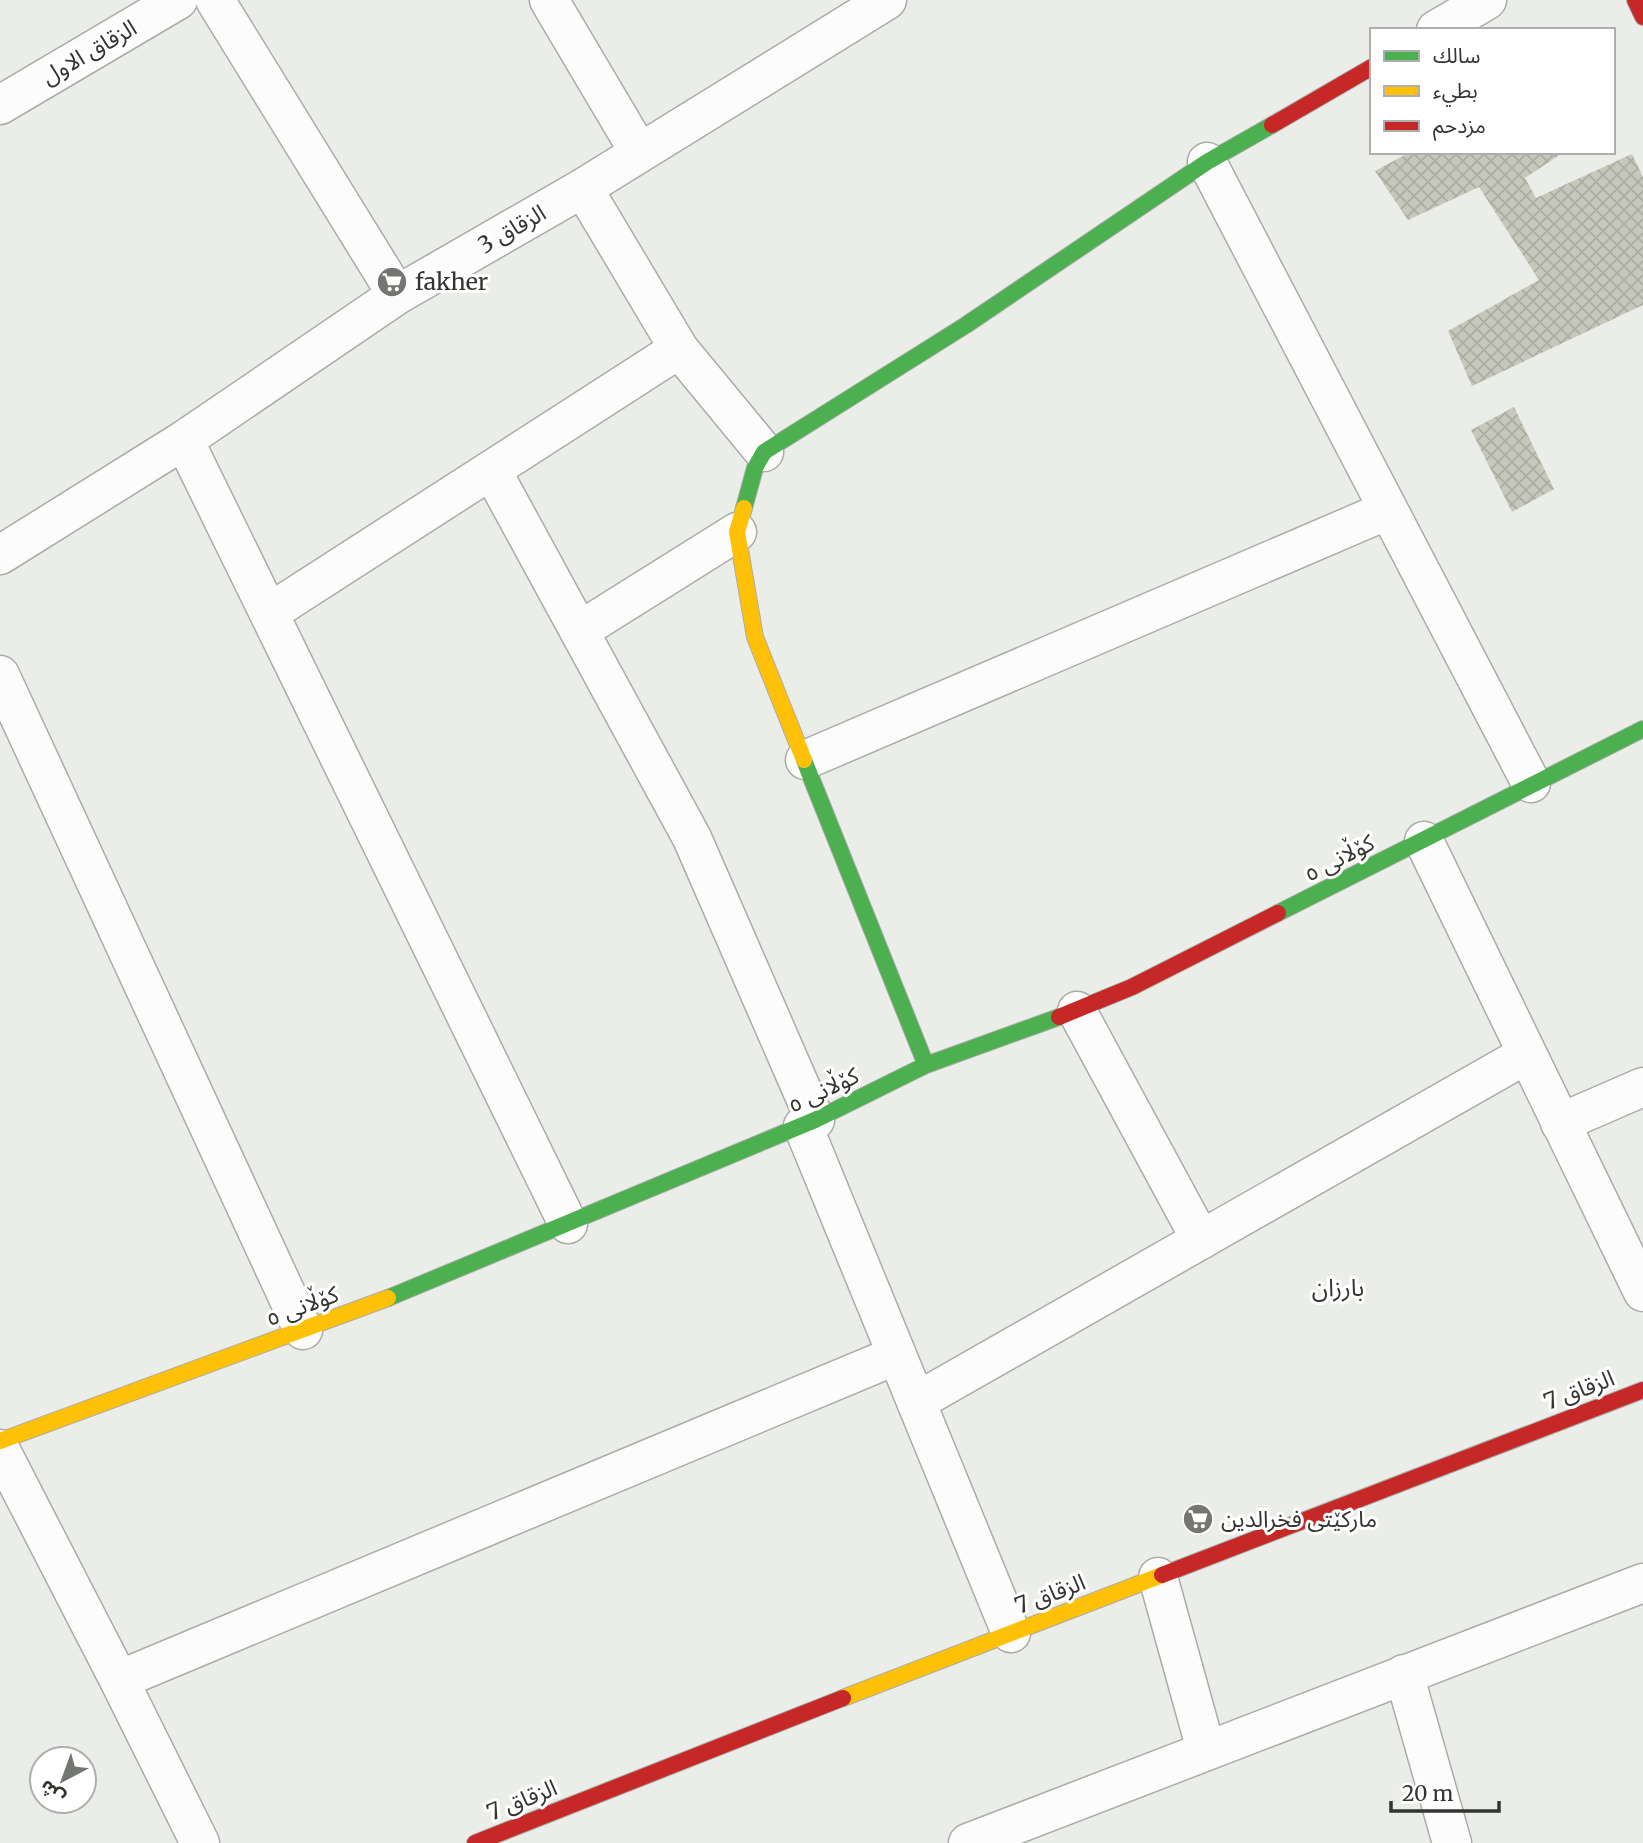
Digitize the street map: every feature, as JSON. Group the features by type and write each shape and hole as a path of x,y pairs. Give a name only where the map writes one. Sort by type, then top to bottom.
{"street":[{"name":"الزقاق الاول","path":"0,105 178,0"},
{"path":"215,0 397,295"},
{"path":"549,0 639,152"},
{"name":"الزقاق 3","path":"0,555 184,440 397,295 583,188 887,0"},
{"path":"1439,28 1487,0"},
{"path":"1635,0 1643,17"},
{"path":"926,1065 755,637 737,532 755,468 764,452 966,325 1207,162 1370,67"},
{"path":"1207,162 1531,783"},
{"path":"583,188 679,349 764,452"},
{"path":"269,613 679,349"},
{"path":"184,440 568,1224"},
{"path":"492,471 692,838 809,1123 897,1355 1011,1633"},
{"path":"805,760 1388,510"},
{"path":"579,631 737,532"},
{"path":"0,675 303,1330"},
{"name":"کۆڵانی ٥","path":"0,1441 416,1288 809,1123 926,1065 1132,987 1424,841 1531,783 1643,729"},
{"path":"1424,841 1643,1292"},
{"path":"1077,1010 1201,1240"},
{"path":"916,1402 1527,1054"},
{"path":"1560,1123 1643,1087"},
{"path":"119,1680 897,1355"},
{"name":"الزقاق 7","path":"475,1843 723,1744 1643,1390"},
{"path":"0,1449 200,1843"},
{"path":"1158,1577 1206,1750"},
{"path":"968,1843 1643,1583"},
{"path":"1404,1674 1452,1843"}],"building":[{"path":"1406,154 1561,154 1525,178 1536,198 1632,154 1643,177 1643,305 1472,386 1448,331 1539,280 1479,187 1408,220 1375,171"},
{"path":"1514,407 1554,489 1512,512 1471,430"}],"traffic: fast":[{"path":"744,508 755,468 764,452 966,325 1207,162 1272,125"},
{"path":"1278,913 1643,729"},
{"path":"804,760 926,1065"},
{"path":"388,1298 815,1120 926,1065 1059,1017"}],"traffic: slow":[{"path":"744,508 737,532 755,637 804,760"},
{"path":"0,1441 388,1298"},
{"path":"843,1698 1162,1575"}],"traffic: jam":[{"path":"1635,0 1643,17"},
{"path":"1272,125 1370,68"},
{"path":"1059,1017 1132,987 1278,913"},
{"path":"1162,1575 1643,1390"},
{"path":"475,1843 843,1698"}],"place":[{"name":"fakher","path":"392,282"},
{"name":"مارکێتی فخرالدین","path":"1198,1519"}],"district":[{"name":"بارزان","path":"1338,1288"}]}
